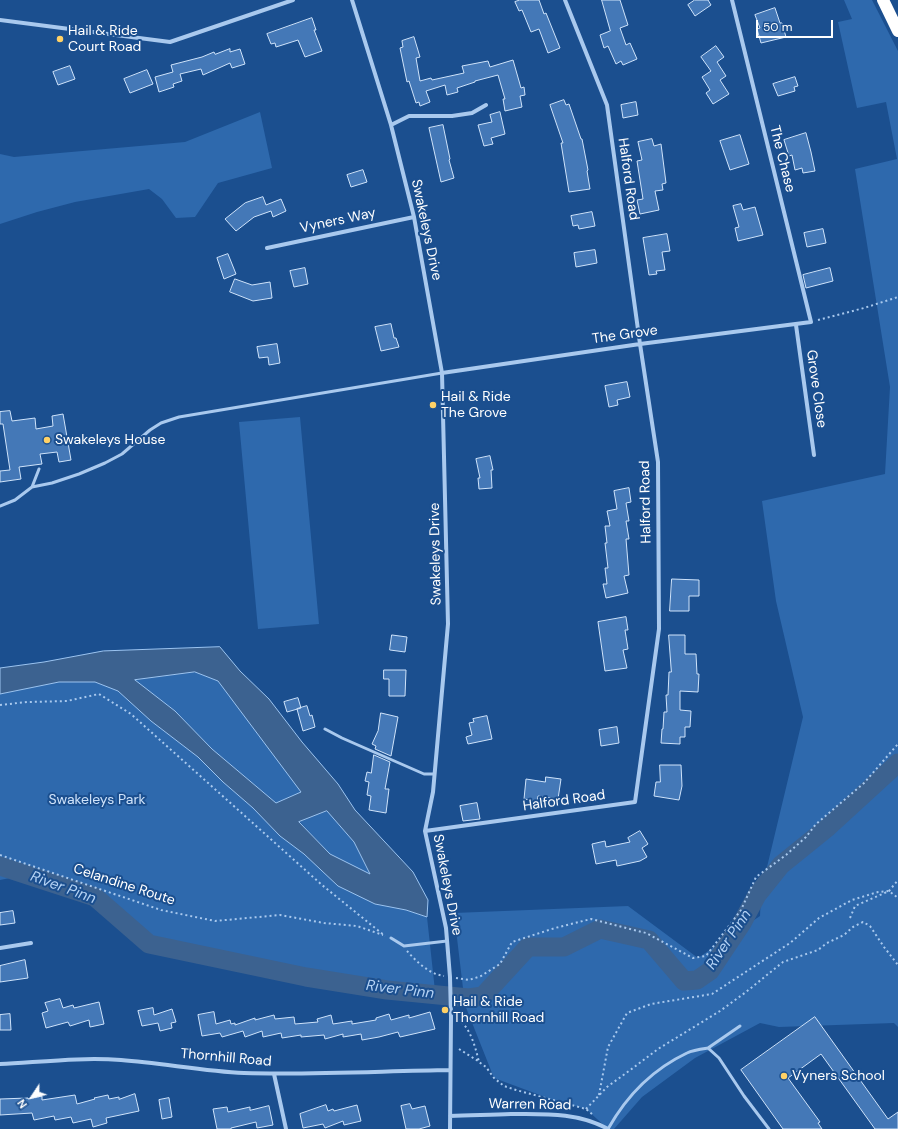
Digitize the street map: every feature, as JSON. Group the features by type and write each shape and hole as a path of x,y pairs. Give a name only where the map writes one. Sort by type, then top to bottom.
{"highway":[{"path":"883,0 898,31"}],"street":[{"path":"0,20 170,42 293,0"},
{"name":"Swakeleys Drive","path":"352,0 391,125 414,217 442,373 448,624 433,792 425,831 446,928 450,977 450,1129"},
{"name":"Halford Road","path":"425,831 635,802 659,629 658,462 607,105 565,0"},
{"name":"The Chase","path":"732,0 811,322"},
{"path":"391,125 409,116 452,116 472,113 486,105"},
{"name":"Vyners Way","path":"267,248 414,217"},
{"name":"The Grove","path":"442,373 640,344 811,322"},
{"name":"Grove Close","path":"796,325 814,455"},
{"path":"0,948 32,943"},
{"name":"Thornhill Road","path":"0,1064 80,1060 119,1060 148,1062 216,1071 274,1074 450,1070"},
{"path":"274,1074 286,1129"},
{"name":"Warren Road","path":"450,1116 556,1114 590,1120 608,1129"}],"lane":[{"path":"0,506 15,500 32,487 52,483 106,463 122,454 150,430 161,423 179,417 442,373"},
{"path":"32,487 39,470"},
{"path":"325,729 424,774 434,774"},
{"path":"391,938 404,946 447,941"},
{"path":"608,1129 618,1111 639,1087 664,1066 688,1053 708,1048 740,1026"},
{"path":"708,1048 719,1058 744,1096 769,1129"}],"path":[{"path":"811,322 864,308 898,296"},
{"name":"Celandine Route","path":"0,705 28,702 67,701 99,694 131,714 322,885 386,936 357,926 324,923 280,915 214,921 161,910 0,855"},
{"path":"404,946 426,970 439,975 469,980 480,976 500,964 512,942 591,918 646,933 693,958 706,956 741,910 756,877 786,856 806,837 816,824 864,783 898,744"},
{"path":"850,918 855,906 889,891 898,880"},
{"path":"599,1095 608,1047 627,1013 651,1004 712,994 790,942 819,918 852,900 878,892 889,891 898,898"},
{"path":"459,1049 479,1062 504,1086 586,1109 607,1087 658,1049 730,1004 783,962 818,950 863,922 870,926 898,965"},
{"path":"450,1017 462,1021 475,1045 479,1062"}],"green space":[{"path":"844,0 872,0 898,51 898,1027 894,1023 779,1027 760,1023 695,1058 642,1097 614,1129 608,1129 586,1109 556,1101 494,1078 465,1005 454,913 628,906 698,958 760,916 761,892 803,717 776,601 762,501 885,474 890,387 855,169 897,159 886,102 857,108 838,22 852,19"},
{"path":"260,112 272,168 218,183 195,217 176,218 162,199 149,189 75,202 0,224 0,154 14,157 185,142"},
{"path":"300,417 319,624 258,629 239,422"},
{"path":"195,672 218,681 302,792 276,803 212,749 175,711 135,680"},
{"name":"Swakeleys Park","path":"59,682 95,682 118,691 151,721 198,757 223,782 253,808 280,836 304,854 375,904 406,910 427,917 436,1000 241,971 169,953 84,898 25,875 0,880 0,694"},
{"path":"327,811 354,842 370,875 330,854 299,821"}],"shaded area":[{"path":"220,647 240,671 269,699 302,742 338,784 355,810 413,872 428,900 427,917 406,910 375,904 338,886 304,854 280,836 253,808 223,782 198,757 151,721 118,691 95,682 59,682 0,694 0,668 44,662 103,651","holes":["195,672 218,681 301,792 276,803 212,749 175,711 135,680","327,811 354,842 370,874 330,854 299,822"]}],"building":[{"path":"520,0 539,0 544,14 546,13 560,48 548,53 539,29 531,32 522,10 519,11 515,2"},
{"path":"602,0 620,0 628,25 620,28 626,45 630,43 637,59 623,65 621,61 616,64 608,46 604,48 600,35 610,31"},
{"path":"695,0 708,0 711,5 695,16 688,5"},
{"path":"775,8 780,23 782,23 786,37 761,43 757,29 760,28 755,15"},
{"path":"312,18 316,30 314,30 322,51 305,57 298,40 276,47 275,43 271,44 267,34"},
{"path":"414,37 420,57 416,58 420,81 464,73 462,66 488,61 490,67 513,60 521,88 524,87 525,95 520,96 522,107 505,111 503,99 505,99 498,75 475,81 457,88 458,92 447,95 445,85 426,91 430,102 420,106 419,102 416,103 409,81 407,82 400,48 403,47 402,41"},
{"path":"716,46 724,57 717,62 726,76 720,80 729,94 713,104 706,93 710,90 702,77 711,71 701,57"},
{"path":"230,49 230,52 240,49 245,64 232,68 230,63 203,75 201,69 180,74 182,81 173,84 174,87 159,92 155,77 173,72 171,65 202,57 214,52 215,54"},
{"path":"70,66 75,79 58,85 53,72"},
{"path":"147,70 153,84 130,93 124,79"},
{"path":"795,77 798,86 794,87 795,91 778,96 773,84"},
{"path":"564,100 566,105 569,104 582,139 590,189 569,192 561,143 563,143 550,105"},
{"path":"636,102 638,115 623,118 621,105"},
{"path":"500,112 505,134 491,138 493,144 484,146 478,125 492,122 490,115"},
{"path":"443,125 449,160 454,178 441,182 429,128"},
{"path":"806,133 815,171 803,173 802,168 795,170 792,155 789,156 784,140"},
{"path":"740,135 749,164 730,170 720,141"},
{"path":"652,139 654,146 661,144 666,183 662,184 663,190 655,191 659,210 640,214 637,200 643,199 637,161 642,160 638,142"},
{"path":"363,170 367,182 351,187 347,175"},
{"path":"263,197 266,205 281,199 286,211 273,217 271,211 254,217 236,231 225,219 245,203"},
{"path":"741,204 743,210 755,207 763,235 738,241 735,228 739,227 733,206"},
{"path":"592,212 595,226 579,229 578,225 573,226 571,216"},
{"path":"823,229 826,243 807,247 804,233"},
{"path":"667,234 670,251 662,252 665,270 656,271 657,274 649,275 643,238"},
{"path":"595,250 597,263 576,267 574,253"},
{"path":"228,254 236,274 224,279 217,258"},
{"path":"305,268 308,284 294,287 290,271"},
{"path":"830,268 833,281 806,288 803,275"},
{"path":"235,279 252,285 270,282 272,298 253,301 230,292"},
{"path":"391,324 394,338 396,338 399,347 381,351 375,327"},
{"path":"277,344 280,363 269,365 268,357 259,358 257,347"},
{"path":"627,382 630,397 617,400 618,405 609,407 605,386"},
{"path":"10,411 12,421 35,418 36,429 53,426 52,416 63,414 71,460 59,462 57,452 40,454 42,464 19,467 21,479 0,482 0,471 10,470 3,424 0,424 0,412"},
{"path":"490,456 493,470 491,470 492,488 479,489 478,478 480,478 476,459"},
{"path":"629,488 631,502 626,503 629,521 626,521 629,539 626,539 629,575 624,576 628,593 606,598 603,584 607,584 605,568 608,568 605,543 607,543 605,526 610,526 607,511 617,509 614,491"},
{"path":"672,579 699,580 699,596 689,596 689,611 670,611"},
{"path":"626,617 628,630 625,630 628,649 623,650 627,668 605,671 598,622"},
{"path":"392,635 407,637 405,652 390,650"},
{"path":"669,635 685,635 685,654 696,654 697,674 699,674 698,692 680,691 680,710 691,711 690,727 685,727 685,737 680,737 680,744 661,743 664,712 667,712 666,695 668,695 669,672 671,672"},
{"path":"384,670 406,670 405,696 389,696 389,679 384,679"},
{"path":"298,698 301,708 287,712 284,702"},
{"path":"307,706 310,716 312,715 315,727 303,731 297,709"},
{"path":"381,713 398,717 391,756 375,749 376,746 372,744 378,731"},
{"path":"487,716 492,739 468,744 466,737 472,735 469,723 474,722 473,719"},
{"path":"617,727 619,743 601,746 599,730"},
{"path":"374,755 390,762 385,789 389,789 386,813 369,810 371,796 367,795 369,782 365,781 367,772 371,773"},
{"path":"660,765 681,765 682,786 679,800 654,796 656,782 660,782"},
{"path":"546,777 561,779 558,799 538,796 537,801 524,799 526,779 545,782"},
{"path":"477,803 480,819 463,821 460,806"},
{"path":"640,831 648,844 642,848 647,857 640,861 617,866 616,860 596,864 592,844 605,841 606,847 630,842 628,838"},
{"path":"13,911 15,923 0,925 0,913"},
{"path":"25,960 28,978 0,982 0,966"},
{"path":"60,999 63,1008 73,1005 74,1008 99,1002 104,1024 90,1027 89,1020 70,1026 68,1022 46,1028 42,1013 48,1011 45,1003"},
{"path":"153,1008 154,1015 172,1009 176,1022 171,1023 172,1028 160,1031 158,1023 142,1026 138,1011"},
{"path":"214,1012 216,1024 230,1020 231,1024 235,1023 235,1025 255,1018 255,1020 274,1015 275,1019 294,1017 295,1024 318,1022 317,1019 331,1015 333,1024 352,1021 352,1024 376,1020 376,1018 389,1014 391,1020 409,1015 409,1018 430,1012 435,1029 400,1037 398,1032 362,1040 361,1034 343,1037 343,1034 325,1039 324,1035 301,1037 301,1035 282,1038 281,1033 263,1037 262,1031 245,1037 243,1031 222,1037 220,1033 202,1036 198,1015"},
{"path":"10,1014 11,1030 0,1030 0,1015"},
{"path":"815,1017 888,1119 898,1112 898,1129 875,1129 821,1054 788,1078 820,1122 818,1123 822,1129 783,1129 741,1070"},
{"path":"135,1094 139,1111 106,1118 107,1123 93,1127 91,1119 73,1123 71,1117 55,1120 54,1116 34,1120 32,1113 0,1115 0,1099 28,1099 42,1096 42,1100 75,1095 77,1104 108,1095 109,1099 119,1097 119,1099"},
{"path":"169,1098 172,1117 162,1119 159,1100"},
{"path":"410,1104 412,1109 425,1106 430,1126 419,1129 406,1129 401,1106"},
{"path":"326,1105 328,1111 333,1109 334,1111 357,1105 361,1121 344,1125 343,1121 325,1128 323,1124 303,1128 300,1114"},
{"path":"269,1106 273,1125 257,1128 256,1122 231,1129 217,1129 213,1109 227,1107 228,1112 250,1107 250,1110"}],"waterway":[{"name":"River Pinn","path":"0,866 95,897 149,944 306,977 387,990 469,998 483,996 528,947 564,947 600,929 649,940 684,981 697,980 710,971 742,923 757,895 781,865 828,827 898,763"}],"place":[{"name":"Hail & Ride Court Road","path":"60,39"},
{"name":"Hail & Ride The Grove","path":"433,405"},
{"name":"Swakeleys House","path":"47,440"},
{"name":"Hail & Ride Thornhill Road","path":"445,1010"},
{"name":"Vyners School","path":"784,1076"}]}
